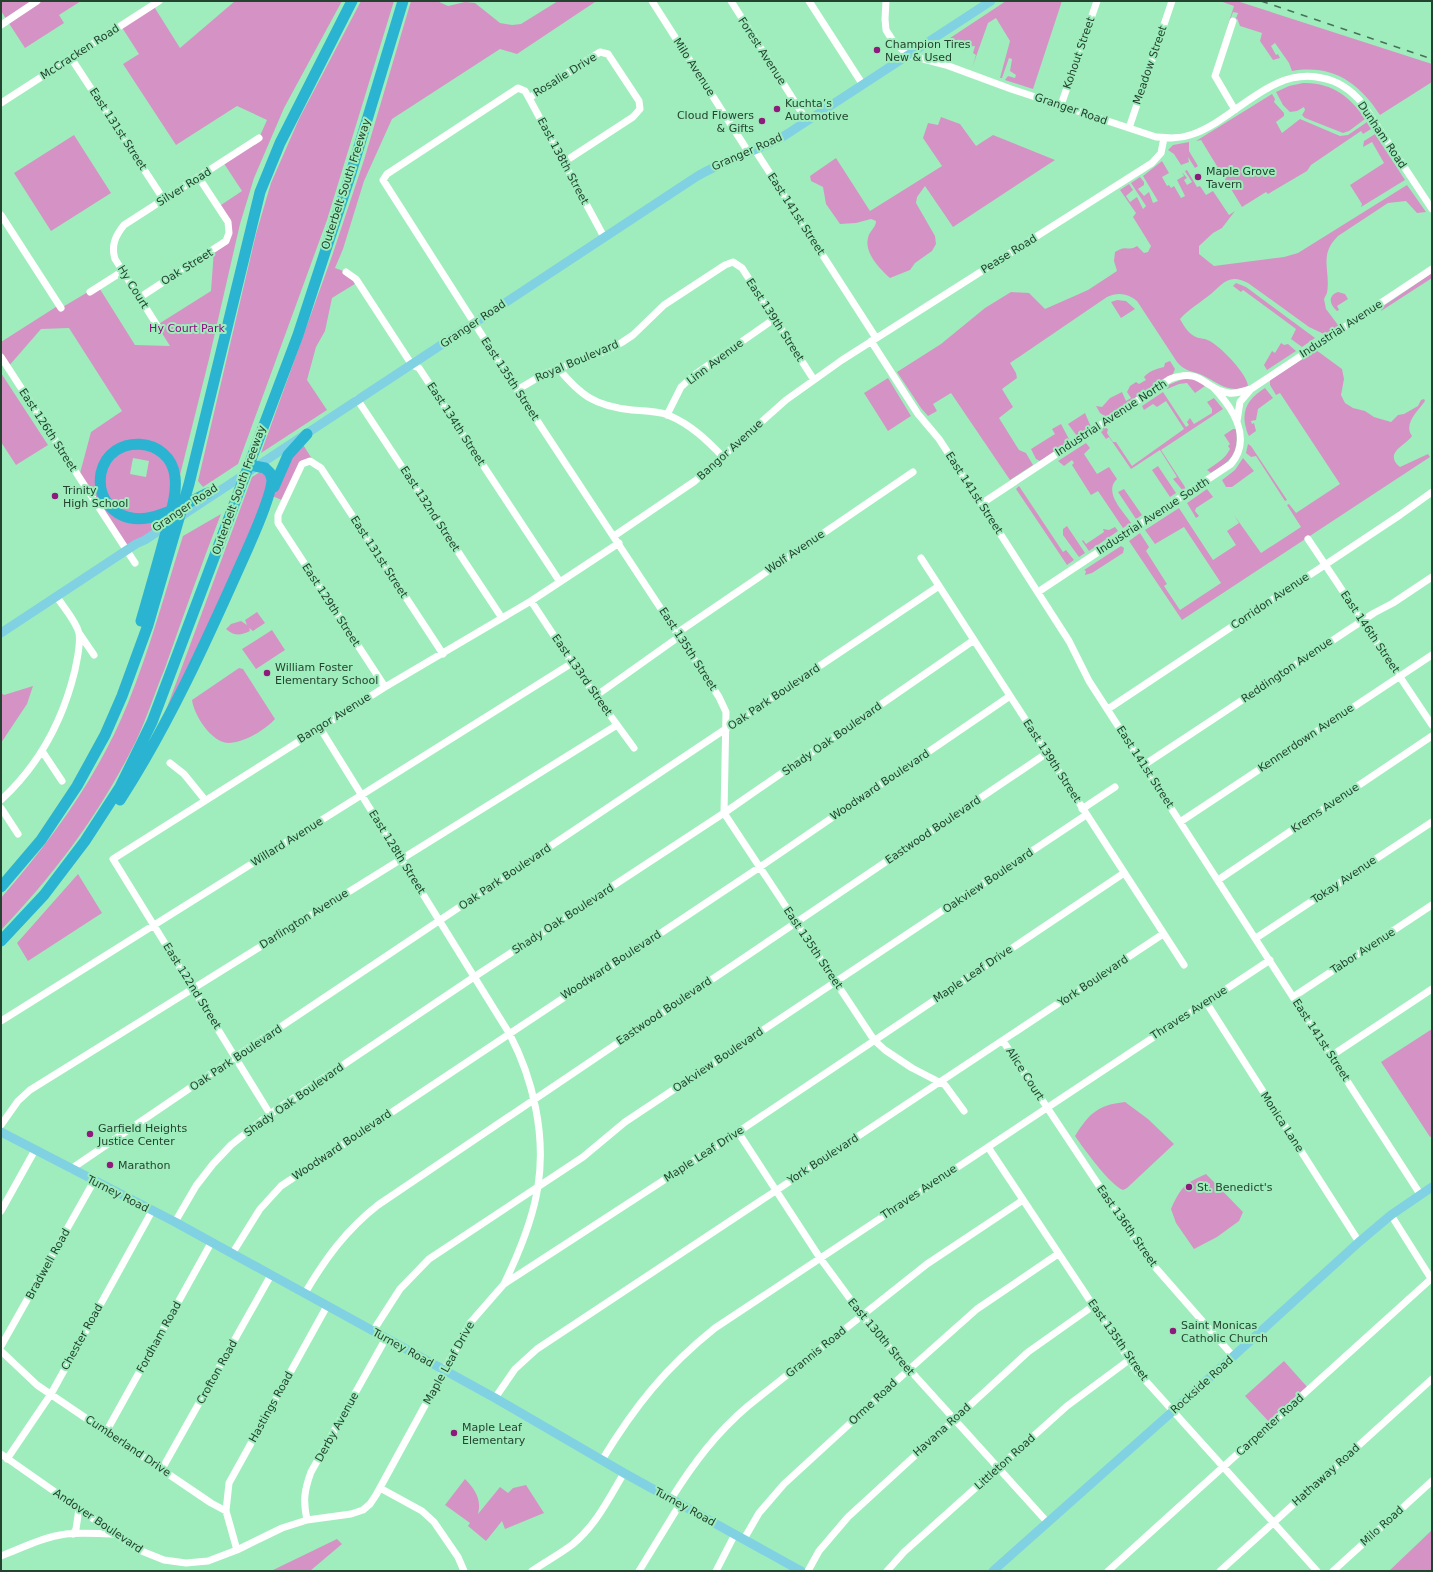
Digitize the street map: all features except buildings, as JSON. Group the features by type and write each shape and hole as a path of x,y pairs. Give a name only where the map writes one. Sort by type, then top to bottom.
{"highway":[{"path":"1,887 40,840 77,786 105,735 122,696 148,625 189,484 260,192 283,136 352,1"},
{"name":"Outerbelt South Freeway","path":"1,941 44,895 85,841 120,787 146,735 165,691 255,444 300,327 351,173 403,1"},
{"path":"85,841 107,822 157,741 201,653 285,462 292,450 307,434"},
{"path":"122,696 136,636 160,553 175,488 174,471 169,460 160,450 147,444 129,444 117,449 107,459 101,471 100,485 104,498 112,509 129,518 146,518 156,516 208,493"},
{"path":"254,465 268,470 272,480 262,513"}],"main road":[{"path":"908,55 991,1"},
{"name":"Granger Road","path":"1,633 136,544 145,540 307,429 318,424 412,365 706,171 786,135 908,55"},
{"name":"Granger Road","path":"136,544 143,537 208,493 307,434 318,424"},
{"name":"Turney Road","path":"1,1132 175,1222 211,1243 271,1274 495,1398 796,1570"},
{"name":"Rockside Road","path":"993,1571 1173,1411 1359,1242 1391,1215 1432,1186"}],"street":[{"path":"1,25 37,1"},
{"name":"McCracken Road","path":"1,103 159,1"},
{"name":"Milo Avenue","path":"652,1 752,151"},
{"name":"Forest Avenue","path":"731,1 807,121"},
{"path":"810,1 863,85"},
{"path":"886,1 884,19 886,30 893,41 908,55"},
{"name":"Kohout Street","path":"1061,105 1097,1"},
{"name":"Meadow Street","path":"1129,128 1172,1"},
{"path":"1233,21 1215,76 1235,110"},
{"name":"Rosalie Drive","path":"529,98 600,52 608,54 639,101 640,109 633,117 564,162"},
{"name":"Granger Road","path":"908,55 946,66 1129,128 1164,138 1182,137 1194,133 1235,110 1270,87 1286,80 1301,76 1319,77"},
{"name":"East 131st Street","path":"72,58 164,200"},
{"name":"Dunham Road","path":"1319,77 1342,86 1362,103 1432,209"},
{"name":"East 138th Street","path":"384,177 518,88 525,91 604,237"},
{"name":"Silver Road","path":"114,242 124,225 259,138"},
{"name":"Pease Road","path":"842,360 1152,163 1161,153 1164,138"},
{"name":"East 141st Street","path":"752,151 873,340 918,414 946,449 1038,592 1069,641 1083,671 1420,1194"},
{"name":"East 135th Street","path":"384,177 385,185 516,390 619,543 719,697 726,712 724,813 874,1040 885,1050 912,1068 941,1082 948,1088 964,1111"},
{"name":"Oak Street","path":"139,298 220,247 226,241 229,233 228,222 199,178"},
{"path":"1,215 61,308"},
{"name":"Hy Court","path":"114,242 114,255 160,330"},
{"name":"East 139th Street","path":"733,262 742,268 814,380"},
{"name":"Royal Boulevard","path":"516,390 544,374 608,350 621,343 633,335 664,305 725,265 733,262"},
{"name":"Industrial Avenue","path":"1251,389 1432,269"},
{"path":"90,292 123,271"},
{"name":"East 134th Street","path":"346,272 356,279 412,365 419,368 560,582"},
{"name":"Linn Avenue","path":"667,415 681,387 694,374 774,319"},
{"name":"East 126th Street","path":"1,357 135,563"},
{"name":"Bangor Avenue","path":"614,536 669,500 723,457 786,400 842,360"},
{"path":"558,368 572,386 584,396 612,407 667,415 700,434 723,457"},
{"name":"Industrial Avenue North","path":"981,504 1170,379 1180,376 1197,377 1213,386 1231,393 1238,393 1251,389"},
{"name":"Industrial Avenue South","path":"1038,592 1229,466 1237,456 1240,448 1241,437 1237,423 1229,406 1213,386"},
{"name":"Industrial Avenue South","path":"1237,423 1239,406 1242,398 1251,389"},
{"name":"East 132nd Street","path":"357,399 502,618"},
{"name":"East 129th Street","path":"314,462 306,462 299,468 278,515 278,523 385,686"},
{"name":"East 131st Street","path":"314,462 321,468 443,654"},
{"name":"Wolf Avenue","path":"597,695 679,635 913,472"},
{"name":"Corridon Avenue","path":"1108,709 1432,492"},
{"name":"East 146th Street","path":"1308,540 1432,725"},
{"name":"Bangor Avenue","path":"113,859 385,686 443,654 531,601 619,543"},
{"name":"East 139th Street","path":"921,558 1184,965"},
{"name":"Reddington Avenue","path":"1144,766 1432,577"},
{"name":"Oak Park Boulevard","path":"72,1169 236,1056 939,586"},
{"path":"57,597 94,655"},
{"name":"East 133rd Street","path":"531,601 572,663 597,695 634,748"},
{"path":"1,800 19,783 42,751 55,727 65,702 78,655 79,633"},
{"name":"Shady Oak Boulevard","path":"175,1222 196,1186 213,1164 231,1144 270,1114 474,977 724,813 974,640"},
{"name":"Kennerdown Avenue","path":"1180,822 1432,655"},
{"name":"Willard Avenue","path":"1,1020 572,663"},
{"name":"Woodward Boulevard","path":"232,1254 260,1209 281,1186 760,867 1010,696"},
{"name":"Darlington Avenue","path":"1,1125 18,1101 30,1090 618,725"},
{"name":"East 128th Street","path":"320,728 509,1033 522,1060 534,1100 540,1150 538,1186 524,1240 504,1284"},
{"name":"Krems Avenue","path":"1218,880 1432,736"},
{"path":"42,751 62,781"},
{"name":"Eastwood Boulevard","path":"305,1293 332,1250 363,1216 1047,753"},
{"path":"170,763 188,779 205,800"},
{"path":"1084,812 1115,787"},
{"path":"1,808 18,834"},
{"name":"Oakview Boulevard","path":"373,1331 400,1289 429,1259 583,1157 625,1122 836,982 1084,812"},
{"name":"Tokay Avenue","path":"1256,938 1432,822"},
{"name":"East 122nd Street","path":"113,859 236,1056 270,1114"},
{"name":"Maple Leaf Drive","path":"363,1510 370,1504 380,1488 470,1323 504,1284 738,1132 1124,873"},
{"name":"Tabor Avenue","path":"1293,997 1432,905"},
{"name":"York Boulevard","path":"495,1398 515,1369 537,1349 1163,934"},
{"name":"Thraves Avenue","path":"602,1460 638,1404 680,1357 727,1319 1270,960"},
{"path":"1332,1056 1432,989"},
{"name":"Monica Lane","path":"1206,1002 1359,1242"},
{"name":"Alice Court","path":"1003,1041 1047,1107"},
{"name":"East 136th Street","path":"1047,1107 1155,1267 1233,1356"},
{"name":"East 130th Street","path":"738,1132 820,1258 861,1316 997,1469 1048,1523"},
{"name":"East 135th Street","path":"988,1147 1129,1360 1146,1382 1317,1571"},
{"path":"1,1211 35,1150"},
{"name":"Bradwell Road","path":"1,1346 94,1181"},
{"name":"Grannis Road","path":"671,1499 700,1454 722,1429 748,1406 927,1264 1023,1200"},
{"name":"Chester Road","path":"7,1459 51,1394 152,1211"},
{"path":"1391,1215 1432,1279"},
{"name":"Fordham Road","path":"106,1432 211,1243"},
{"name":"Orme Road","path":"744,1539 759,1513 784,1484 908,1370 977,1309 1058,1254"},
{"name":"Crofton Road","path":"162,1469 271,1274"},
{"name":"Carpenter Road","path":"1108,1571 1432,1279"},
{"name":"Hastings Road","path":"226,1511 229,1483 327,1306"},
{"name":"Havana Road","path":"808,1571 819,1551 848,1516 1028,1352 1093,1306"},
{"name":"Derby Avenue","path":"307,1520 304,1502 306,1488 312,1472 386,1338"},
{"name":"Cumberland Drive","path":"1,1350 17,1367 51,1394 211,1503 226,1511"},
{"name":"Littleton Road","path":"887,1571 904,1552 1067,1406 1129,1360"},
{"name":"Hathaway Road","path":"1220,1571 1432,1379"},
{"name":"Andover Boulevard","path":"1,1454 139,1550 164,1560 186,1563 208,1561 237,1550 282,1528 307,1520 351,1514 363,1510"},
{"path":"532,1571 573,1544 586,1532 598,1517 624,1473"},
{"name":"Milo Road","path":"1333,1571 1432,1481"},
{"path":"380,1488 422,1511 434,1522 458,1557 464,1571"},
{"path":"639,1571 680,1504"},
{"path":"73,1534 76,1529 79,1509"},
{"path":"226,1511 237,1550"},
{"path":"1,1556 44,1540 73,1534 115,1534"},
{"path":"716,1571 735,1534"}],"green space":[{"path":"1,1 81,1 59,15 64,23 25,48 1,11"},
{"name":"Hy Court Park","path":"235,1 342,1 284,108 254,178 240,224 209,359 167,527 127,550 79,477 91,432 122,411 69,328 41,329 8,367 1,357 1,342 59,305 61,308 98,286 135,345 170,346 157,325 211,291 214,250 229,233 218,207 242,191 223,162 259,138 267,120 237,106 176,145 123,64 139,54 121,26 153,5 180,48","holes":["133,458 149,461 146,477 130,474"]},
{"path":"361,1 394,1 327,220 238,464 203,487 198,481 256,234 271,183 299,119"},
{"path":"411,1 437,1 448,6 465,2 475,3 500,23 512,25 521,24 558,1 595,2 517,54 500,49 392,119 364,181 343,249 335,268 346,272 358,282 332,298 325,331 316,347 307,380 327,410 261,453 332,256 364,160"},
{"path":"1006,1 1062,1 1033,89 1005,80 1008,76 1015,78 1016,75 1010,71 1012,59 1009,58 1002,78 1000,78 1010,41 996,18 988,23 972,68 976,55 973,53 975,46 966,47 965,50 954,45 947,46 949,45 947,40"},
{"path":"1220,1 1237,1 1432,64 1432,82 1380,115 1363,94 1344,78 1320,70 1292,71 1289,63 1275,43 1271,46 1276,55 1278,54 1280,58 1273,60 1260,41 1262,33 1240,26 1237,18 1232,29 1238,13 1233,12 1226,31 1234,6"},
{"path":"1303,83 1323,85 1339,92 1353,104 1365,119 1349,131 1343,133 1305,118 1302,115 1305,110 1304,107 1297,111 1290,112 1283,105 1276,92 1289,86"},
{"path":"1272,94 1275,99 1274,102 1284,113 1284,116 1276,122 1282,133 1300,119 1340,136 1348,135 1367,122 1371,129 1363,134 1361,131 1311,165 1307,171 1268,194 1266,192 1242,207 1201,140 1196,141"},
{"path":"941,117 960,124 976,146 993,135 1055,160 953,227 925,186 917,197 916,203 935,236 936,244 932,251 915,263 910,270 890,278 874,260 868,249 867,244 869,236 875,226 876,221 871,219 856,223 840,224 826,204 823,187 811,181 810,176 836,158 870,211 942,166 923,138 928,123 938,125"},
{"path":"1375,134 1405,180 1361,207 1362,204 1350,185 1384,163 1372,142 1363,147 1364,141"},
{"path":"74,135 111,193 51,231 14,173"},
{"path":"1189,142 1189,151 1198,166 1195,168 1188,157 1189,162 1181,165 1174,154 1168,150 1173,145"},
{"path":"1162,161 1169,173 1162,177 1167,186 1169,185 1171,188 1174,186 1181,198 1185,196 1177,180 1184,176 1182,172 1187,178 1184,180 1187,185 1192,182 1183,168 1185,171 1187,170 1197,187 1200,186 1206,195 1213,191 1229,215 1235,211 1222,228 1213,233 1199,246 1199,254 1214,266 1284,257 1298,253 1407,185 1426,212 1417,213 1406,201 1388,203 1338,236 1332,243 1328,250 1326,263 1328,285 1327,293 1324,299 1326,309 1338,327 1326,335 1309,327 1248,283 1235,279 1225,282 1183,316 1180,319 1189,332 1198,338 1210,341 1224,352 1237,366 1243,374 1248,386 1242,388 1236,389 1225,387 1204,376 1183,368 1177,362 1134,298 1122,294 1115,294 1107,297 1010,363 1016,373 1017,378 1002,389 1013,407 999,418 1019,450 1026,453 1033,465 1010,480 951,393 933,404 937,411 928,416 897,372 941,344 985,308 1011,292 1029,293 1045,309 1088,290 1117,271 1114,261 1115,252 1125,248 1134,248 1137,246 1144,253 1148,252 1151,246 1133,217 1136,213 1120,190 1129,184 1133,190 1126,196 1130,202 1137,197 1143,209 1146,206 1131,183 1140,177 1144,182 1144,185 1138,189 1144,196 1149,192 1153,203 1158,201 1143,176"},
{"path":"1432,273 1432,278 1381,311 1382,307"},
{"path":"1236,283 1246,287 1315,338 1302,347 1291,339 1296,329 1243,290 1241,292 1233,286"},
{"path":"1338,292 1345,294 1348,299 1337,306 1339,310 1337,311 1331,303 1331,298"},
{"path":"1117,300 1126,301 1135,309 1121,318 1111,302"},
{"path":"1281,343 1284,345 1288,344 1296,351 1267,370 1264,365 1272,351 1275,353"},
{"path":"1316,350 1342,369 1344,379 1341,395 1345,403 1353,408 1365,411 1374,417 1391,422 1398,415 1404,414 1418,406 1421,400 1424,399 1425,401 1410,422 1409,427 1412,436 1397,450 1394,458 1395,462 1400,467 1428,454 1430,457 1182,620 1129,541 1140,533 1149,547 1146,551 1167,584 1164,586 1180,610 1221,583 1184,527 1155,544 1145,530 1179,508 1213,560 1236,545 1227,531 1239,523 1234,515 1261,553 1301,527 1287,505 1289,504 1296,513 1340,484 1280,393 1276,395 1270,385 1270,380"},
{"path":"1170,361 1175,369 1173,374 1106,417 1100,413 1096,406 1102,407 1110,398 1122,392 1126,401 1131,398 1127,392 1130,386 1136,382 1139,384 1146,380 1144,377 1148,373 1155,369 1164,367 1165,363"},
{"path":"1,373 48,445 16,465 1,442"},
{"path":"888,378 911,416 888,431 864,393"},
{"path":"1183,379 1193,379 1205,386 1195,393 1187,383 1179,384 1167,389 1166,386"},
{"path":"1265,388 1273,398 1258,409 1256,420 1251,421 1252,424 1254,423 1256,431 1249,436 1244,418 1246,408 1252,399"},
{"path":"1163,392 1186,427 1189,425 1187,422 1190,418 1194,424 1212,413 1212,409 1207,402 1214,398 1223,409 1161,450 1185,487 1184,492 1173,479 1177,477 1160,450 1131,469 1109,437 1106,439 1101,432 1105,429 1101,431 1104,427 1108,429 1107,433 1113,442 1116,442 1132,466 1184,429 1166,401 1157,407 1153,404 1144,410 1142,406"},
{"path":"1085,413 1091,427 1077,436 1068,424"},
{"path":"1061,424 1070,441 1040,461 1036,459 1031,449 1055,434 1052,429"},
{"path":"1233,429 1236,429 1237,438 1235,451 1224,465 1211,473 1207,470 1223,458 1230,449 1228,446 1230,444 1224,435"},
{"path":"302,443 314,462 306,462 284,501 270,495 285,462"},
{"path":"1086,443 1090,448 1084,454 1097,474 1109,467 1117,479 1113,484 1113,495 1119,507 1131,523 1123,528 1098,491 1091,495 1072,465 1074,463 1072,460 1064,466 1058,461"},
{"path":"1248,444 1251,446 1287,500 1285,501 1256,456 1251,457 1246,453"},
{"path":"1243,458 1254,471 1232,487 1226,487 1222,480 1235,470"},
{"path":"1158,466 1176,493 1170,497 1152,470"},
{"path":"263,470 270,485 217,611 165,713 252,477"},
{"path":"1019,486 1063,552 1066,550 1074,560 1067,565 1016,489"},
{"path":"1124,489 1142,515 1136,519 1118,492"},
{"path":"1207,489 1213,497 1196,508 1195,511 1199,516 1196,518 1187,503"},
{"path":"221,514 165,668 136,741 108,793 76,841 40,887 1,930 1,898 56,830 88,782 116,730 143,662 183,536"},
{"path":"1067,526 1085,553 1079,557 1063,535 1063,529"},
{"path":"1115,527 1118,531 1089,551 1082,541 1083,540 1086,544 1104,532 1103,529 1109,530"},
{"path":"1121,546 1124,548 1123,553 1092,573 1085,575 1086,571 1084,570"},
{"path":"257,612 265,623 253,631 249,628 250,631 243,634 237,634 226,629 231,624 241,621 247,625 245,620"},
{"path":"272,630 285,650 256,669 242,649"},
{"path":"239,668 243,669 275,719 254,735 241,741 228,743 215,738 204,727 196,713 192,700"},
{"path":"33,686 27,704 1,743 1,693 4,695"},
{"path":"78,874 102,913 28,961 17,943"},
{"path":"1432,1029 1432,1136 1430,1137 1381,1062"},
{"path":"1125,1102 1148,1119 1174,1144 1123,1190 1104,1174 1075,1136 1090,1116 1095,1112 1107,1105"},
{"path":"1206,1174 1243,1212 1239,1221 1217,1237 1194,1249 1176,1223 1171,1209 1184,1187"},
{"path":"1284,1361 1309,1389 1271,1424 1245,1396"},
{"path":"465,1479 477,1495 479,1504 478,1514 500,1487 508,1493 513,1488 526,1485 544,1513 505,1529 502,1521 486,1541 468,1526 470,1523 445,1505"},
{"path":"1432,1530 1432,1571 1389,1571"},
{"path":"337,1539 342,1544 310,1571 271,1571"}],"railway":[{"path":"1261,1 1432,59"}],"place":[{"name":"Champion Tires New & Used","path":"877,50"},
{"name":"Kuchta’s Automotive","path":"777,109"},
{"name":"Cloud Flowers & Gifts","path":"762,121"},
{"name":"Maple Grove Tavern","path":"1198,177"},
{"name":"Trinity High School","path":"55,496"},
{"name":"William Foster Elementary School","path":"267,673"},
{"name":"Garfield Heights Justice Center","path":"90,1134"},
{"name":"Marathon","path":"110,1165"},
{"name":"St. Benedict's","path":"1189,1187"},
{"name":"Saint Monicas Catholic Church","path":"1173,1331"},
{"name":"Maple Leaf Elementary","path":"454,1433"}]}
